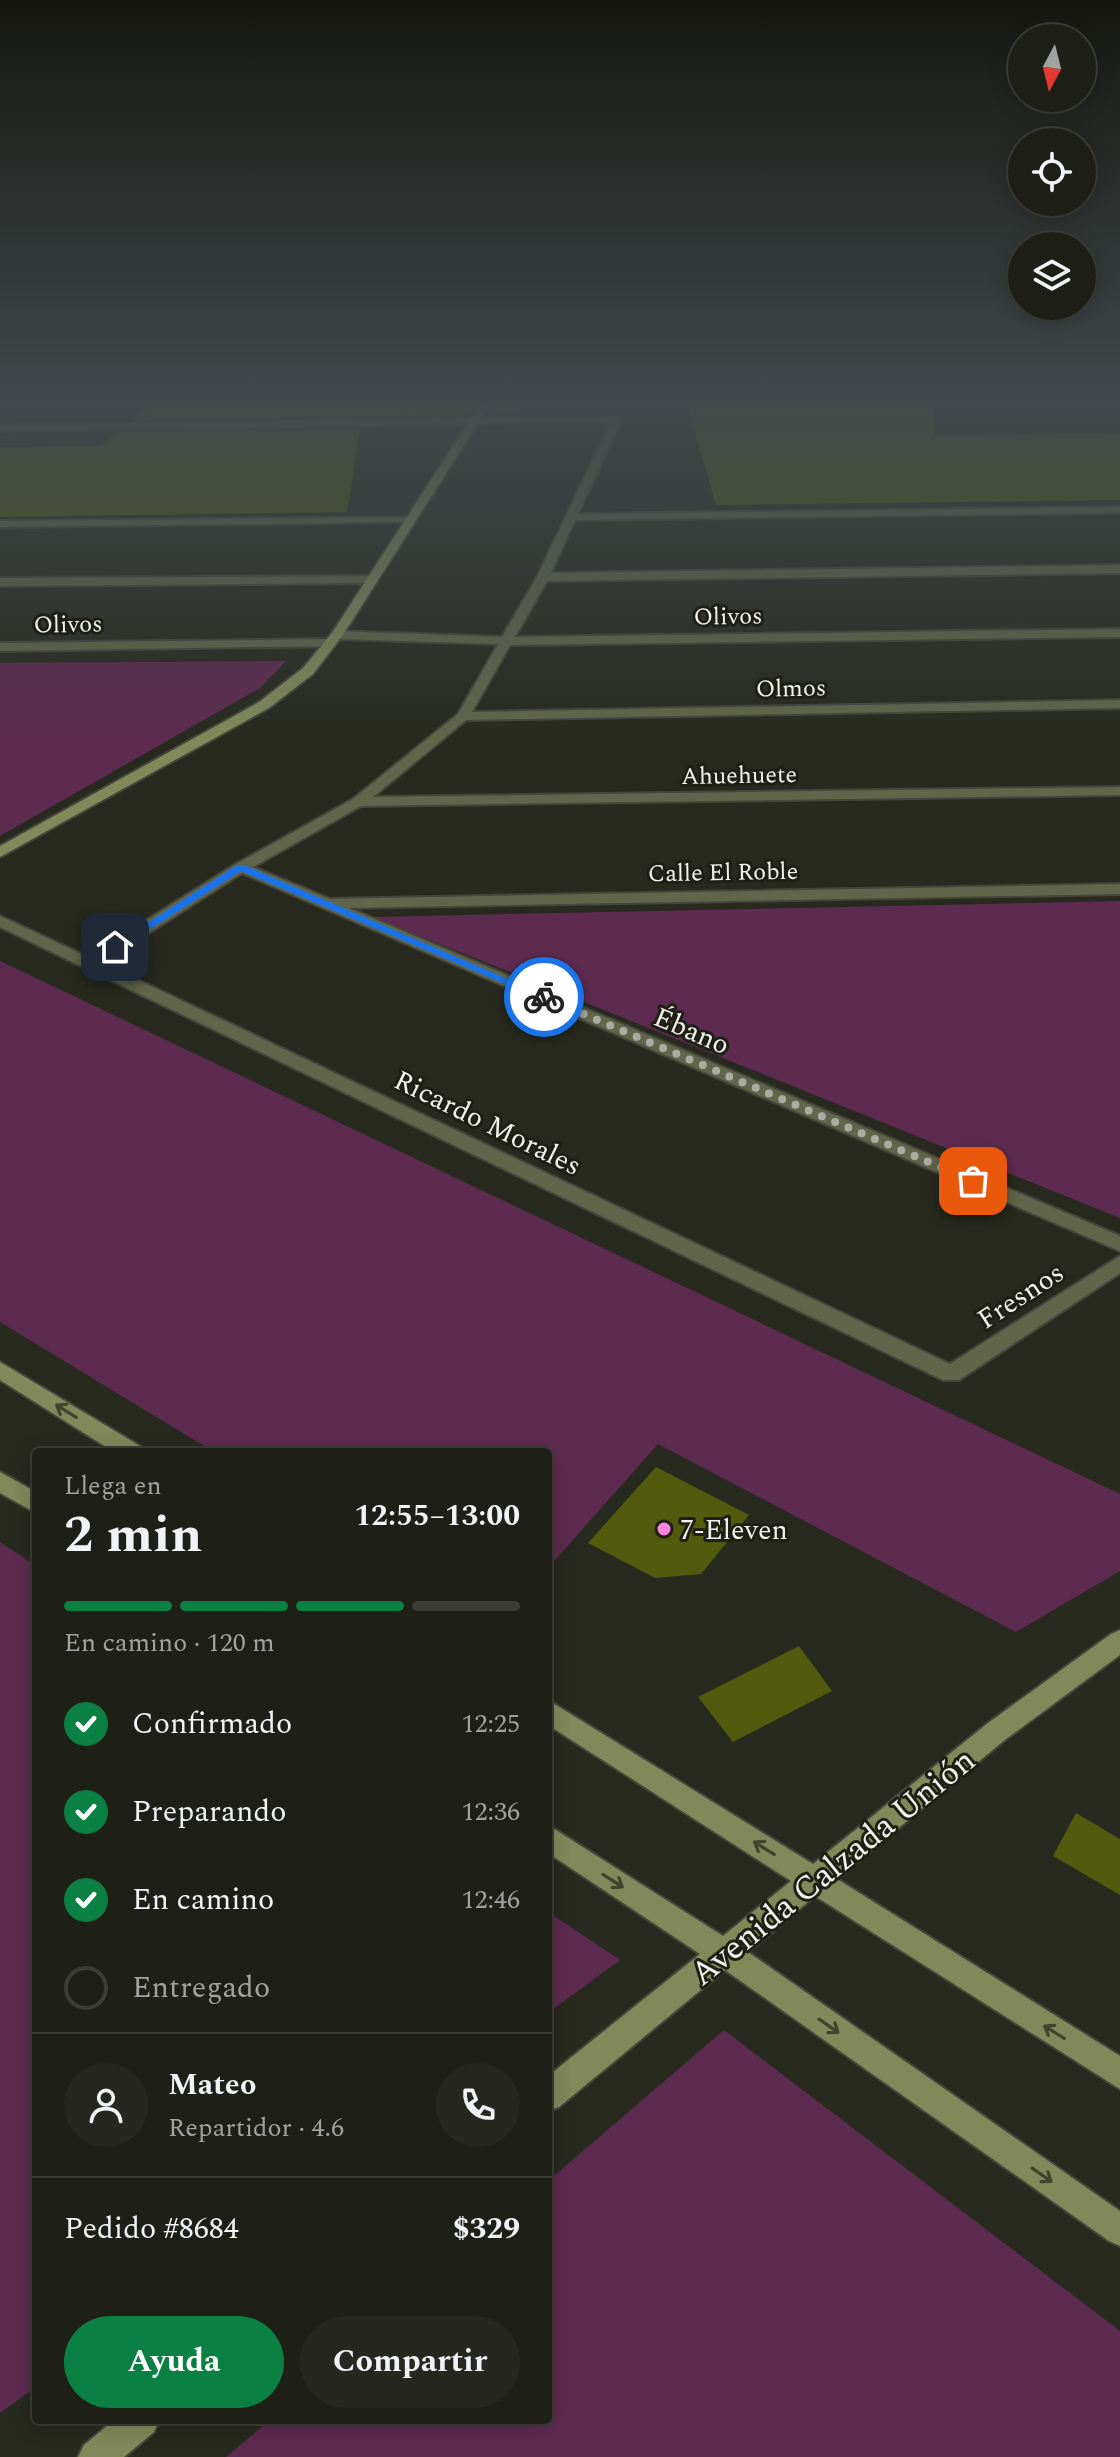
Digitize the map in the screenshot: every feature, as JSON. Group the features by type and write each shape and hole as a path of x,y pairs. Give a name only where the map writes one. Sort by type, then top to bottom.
{"street":[{"path":"0,852 264,705 308,671 333,638 413,513"},
{"path":"90,963 241,867 358,802 463,716 509,641 576,513"},
{"path":"574,517 913,513"},
{"path":"0,524 409,519"},
{"path":"543,577 1120,569"},
{"path":"0,582 371,579"},
{"name":"Olivos","path":"0,647 333,638 509,641 1120,633"},
{"name":"Olmos","path":"463,716 1120,704"},
{"name":"Ahuehuete","path":"358,802 1120,791"},
{"name":"Ébano","path":"241,867 1120,1244"},
{"name":"Calle El Roble","path":"327,903 1120,889"},
{"name":"Ricardo Morales","path":"0,921 951,1374"},
{"name":"Fresnos","path":"951,1374 1120,1263"},
{"path":"0,1370 126,1448"},
{"path":"0,1481 32,1501"},
{"name":"Avenida Calzada Unión","path":"552,2093 997,1731 1120,1641"},
{"path":"552,1714 1120,2074"},
{"path":"552,1841 726,1954 1120,2230"},
{"path":"96,2457 137,2424"}],"shaded area":[{"path":"286,661 260,688 0,836 0,663"},
{"path":"1120,901 1120,1218 373,917"},
{"path":"0,961 1120,1494 1120,1571 1016,1632 658,1444 552,1563 552,1448 207,1448 0,1322"},
{"path":"0,1542 32,1563 32,2390 0,2413"},
{"path":"552,1915 620,1960 552,2010"},
{"path":"724,2030 1120,2331 1120,2457 226,2457 265,2424 552,2424 552,2178"}],"building":[{"path":"0,513 301,513 0,517"},
{"path":"656,1467 749,1515 701,1574 655,1578 588,1543"},
{"path":"799,1646 832,1691 733,1742 698,1697"},
{"path":"1076,1813 1120,1839 1120,1895 1053,1856"}],"way so far":[{"path":"544,997 973,1181"}],"place":[{"name":"7-Eleven","path":"664,1529"}],"route":[{"path":"115,947 241,867 544,997"}]}
